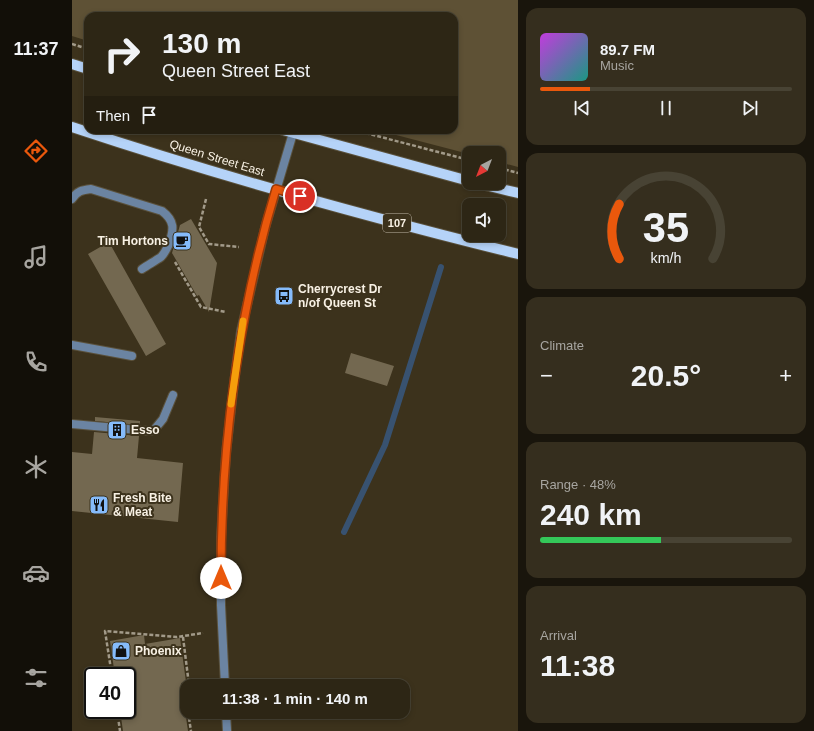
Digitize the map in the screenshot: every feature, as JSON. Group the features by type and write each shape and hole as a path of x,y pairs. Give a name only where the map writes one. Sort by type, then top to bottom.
{"main road":[{"path":"72,64 84,68"},
{"name":"Queen Street East","path":"72,127 84,131"},
{"name":"Queen Street East","path":"95,134 276,189 436,234 518,254"},
{"path":"299,134 462,179"},
{"path":"506,190 518,193"}],"street":[{"path":"225,679 221,605 221,537 227,445 234,383 241,331 265,228 276,189 287,134"},
{"path":"72,199 82,190 91,190 162,211 169,216 173,232 166,250 162,256 142,269"},
{"path":"72,345 132,356"},
{"path":"72,424 148,431 154,430 163,419 173,395"},
{"path":"226,719 227,731"}],"path":[{"path":"72,44 84,48"},
{"path":"369,134 462,158"},
{"path":"506,169 518,172"},
{"path":"206,199 199,227 209,244 238,247"},
{"path":"172,257 201,307 226,312"},
{"path":"111,667 105,631 183,637 203,634"},
{"path":"183,637 188,679"},
{"path":"118,719 120,731"},
{"path":"189,719 191,731"}],"shaded area":[{"path":"72,0 518,0 518,167 506,164 506,146 462,146 462,152 392,134 458,134 458,12 84,12 84,40 72,36"}],"building":[{"path":"191,219 217,263 209,312 199,295 197,296 172,253 180,225"},
{"path":"109,242 166,344 146,356 88,254"},
{"path":"351,353 394,366 387,386 345,373"},
{"path":"95,417 140,421 140,425 95,421"},
{"path":"94,432 139,436 137,458 183,463 178,522 72,511 72,452 92,454"},
{"path":"144,635 145,644 180,638 186,679 180,679 180,719 186,719 188,731 123,731 121,719 136,719 136,667 114,667 110,641"}],"waterway":[{"path":"344,532 385,445 441,267"}],"slow traffic":[{"path":"231,404 243,321"}],"place":[{"name":"Tim Hortons","path":"182,241"},
{"name":"Cherrycrest Dr n/of Queen St","path":"284,296"},
{"name":"Esso","path":"117,430"},
{"name":"Fresh Bite & Meat","path":"99,505"},
{"name":"Phoenix","path":"121,651"}],"route":[{"path":"221,578 221,537 226,453 241,331 265,228 276,189 300,196"}]}
